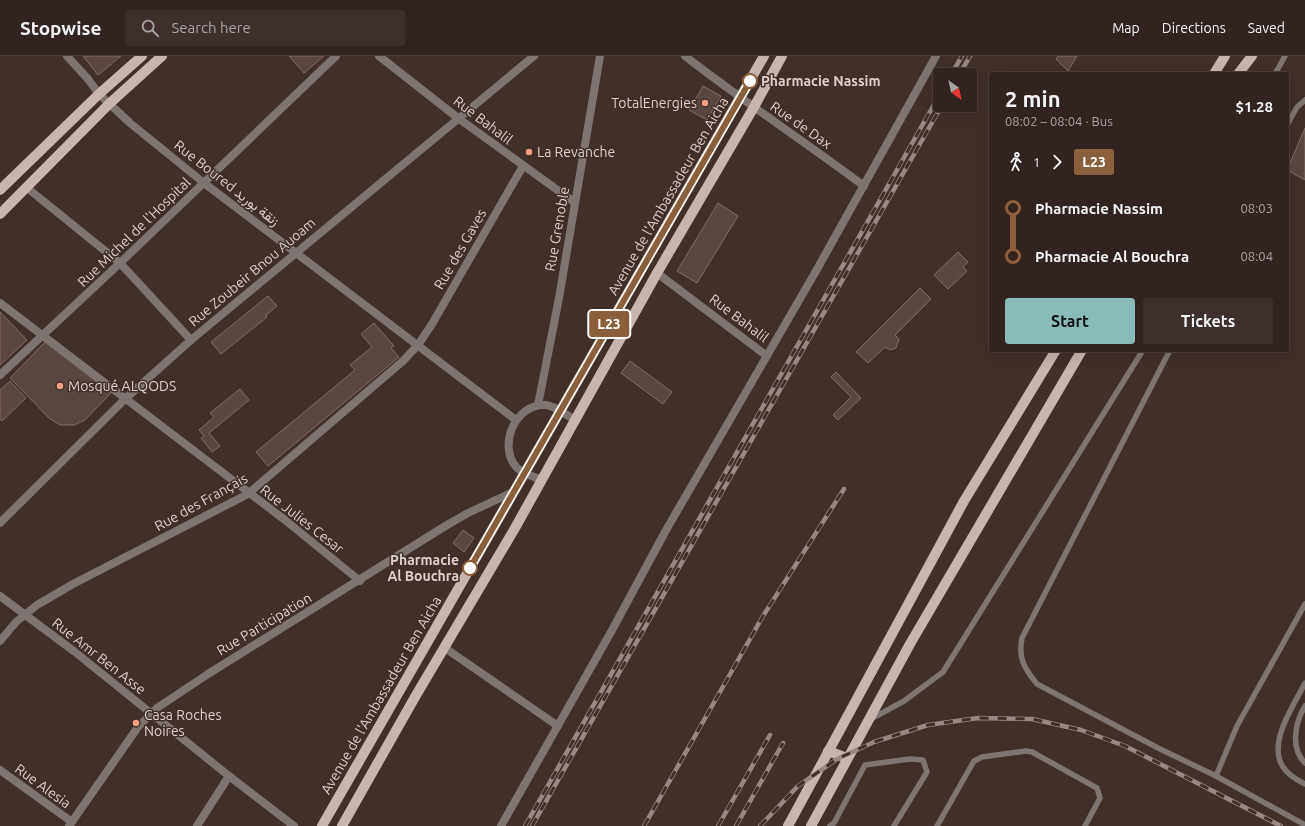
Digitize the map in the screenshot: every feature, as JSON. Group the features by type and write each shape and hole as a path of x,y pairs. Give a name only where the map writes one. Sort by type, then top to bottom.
{"main road":[{"path":"0,190 99,94 142,56"},
{"path":"0,214 109,104 162,56"},
{"name":"Avenue de l'Ambassadeur Ben Aicha","path":"322,826 764,56"},
{"name":"Avenue de l'Ambassadeur Ben Aicha","path":"342,826 542,480 657,273 782,56"},
{"path":"1215,72 1224,56"},
{"path":"1240,72 1252,56"},
{"path":"788,826 964,501 1055,352"},
{"path":"812,826 867,721 987,510 1081,352"},
{"path":"828,751 847,758"}],"street":[{"name":"Rue Boured زنقة بوريد","path":"67,56 109,104 204,183 516,420"},
{"name":"Rue Michel de l'Hospital","path":"0,375 120,263 336,56"},
{"name":"Rue Bahalil","path":"379,56 458,118 574,202"},
{"name":"Rue Zoubeir Bnou Auoam","path":"0,523 125,399 191,340 295,252 534,56"},
{"name":"Rue Grenoble","path":"538,406 559,298 574,202 589,129 600,56"},
{"name":"Rue de Dax","path":"685,56 740,99 754,107 864,186"},
{"path":"501,826 558,726 664,532 767,356 936,56"},
{"name":"Rue des Gaves","path":"418,345 524,166"},
{"path":"26,187 120,263 191,340"},
{"name":"Rue Bahalil","path":"657,273 767,356"},
{"name":"Rue Julies Cesar","path":"0,303 248,494 285,520 360,581"},
{"name":"Rue des Français","path":"0,641 24,614 73,584 248,494 362,398 418,345"},
{"path":"542,480 524,473 512,460 508,445 511,430 516,420 523,413 538,406 547,405 576,420"},
{"name":"Rue Participation","path":"70,824 138,727 150,714 208,674 468,513 513,492"},
{"name":"Rue Amr Ben Asse","path":"0,596 75,652 150,714 294,826"},
{"path":"444,648 558,726"},
{"name":"Rue Alesia","path":"0,770 70,824"},
{"path":"197,826 229,776"}],"lane":[{"path":"1276,72 1286,56"},
{"path":"1289,121 1297,107 1305,100"},
{"path":"867,721 904,701 942,672 1142,352"},
{"path":"1169,352 1022,638 1020,650 1021,659 1037,684 1158,748 1216,776 1305,825"},
{"path":"1216,776 1237,726 1305,604"},
{"path":"1305,683 1283,727 1280,735 1278,754 1283,767 1293,777 1305,784"},
{"path":"1305,706 1300,717 1296,737 1296,747 1305,764"},
{"path":"937,826 974,761 982,757 1026,751 1032,752 1097,788 1100,798 1086,826"},
{"path":"834,825 865,765 910,759 923,760 927,772 894,826"}],"building":[{"path":"83,56 121,56 98,75"},
{"path":"289,56 324,56 304,73"},
{"path":"1058,56 1077,56 1068,71 1056,59"},
{"name":"TotalEnergies","path":"703,86 721,96 707,120 689,110"},
{"path":"1305,128 1305,180 1289,171 1289,165"},
{"path":"718,203 738,216 697,283 677,271"},
{"path":"958,252 968,262 963,267 967,271 948,289 934,275"},
{"path":"920,288 931,299 895,335 899,339 896,348 890,350 885,347 868,363 856,352"},
{"path":"268,296 277,306 266,315 267,317 221,354 211,342"},
{"path":"0,312 27,340 0,365"},
{"path":"374,323 394,346 391,348 399,357 268,466 256,452 355,370 350,365 372,347 361,334"},
{"name":"Mosqué ALQODS","path":"45,342 111,393 85,420 74,425 60,425 50,419 10,378"},
{"path":"630,361 672,392 663,404 621,373"},
{"path":"836,372 861,398 838,420 833,415 851,397 831,377"},
{"path":"10,381 26,398 2,421 0,419 0,390"},
{"path":"240,389 249,400 209,433 220,446 212,452 201,438 204,436 199,430 214,417 210,413"},
{"path":"463,530 474,538 464,552 453,543"}],"railway":[{"path":"955,68 962,56"},
{"path":"963,68 970,56"},
{"path":"525,826 933,106"},
{"path":"532,826 938,112"},
{"path":"644,826 763,616 844,489"},
{"path":"760,826 798,786 837,759 874,742 928,725 978,718 1032,719 1081,730 1125,746 1281,826"},
{"path":"718,826 770,735"},
{"path":"736,826 783,743"}],"bus line":[{"name":"L23","path":"470,568 750,81"}],"place":[{"name":"Pharmacie Nassim","path":"750,81"},
{"name":"TotalEnergies","path":"705,103"},
{"name":"La Revanche","path":"529,152"},
{"name":"Mosqué ALQODS","path":"60,386"},
{"name":"Pharmacie Al Bouchra","path":"470,568"},
{"name":"Casa Roches Noires","path":"136,723"}]}
